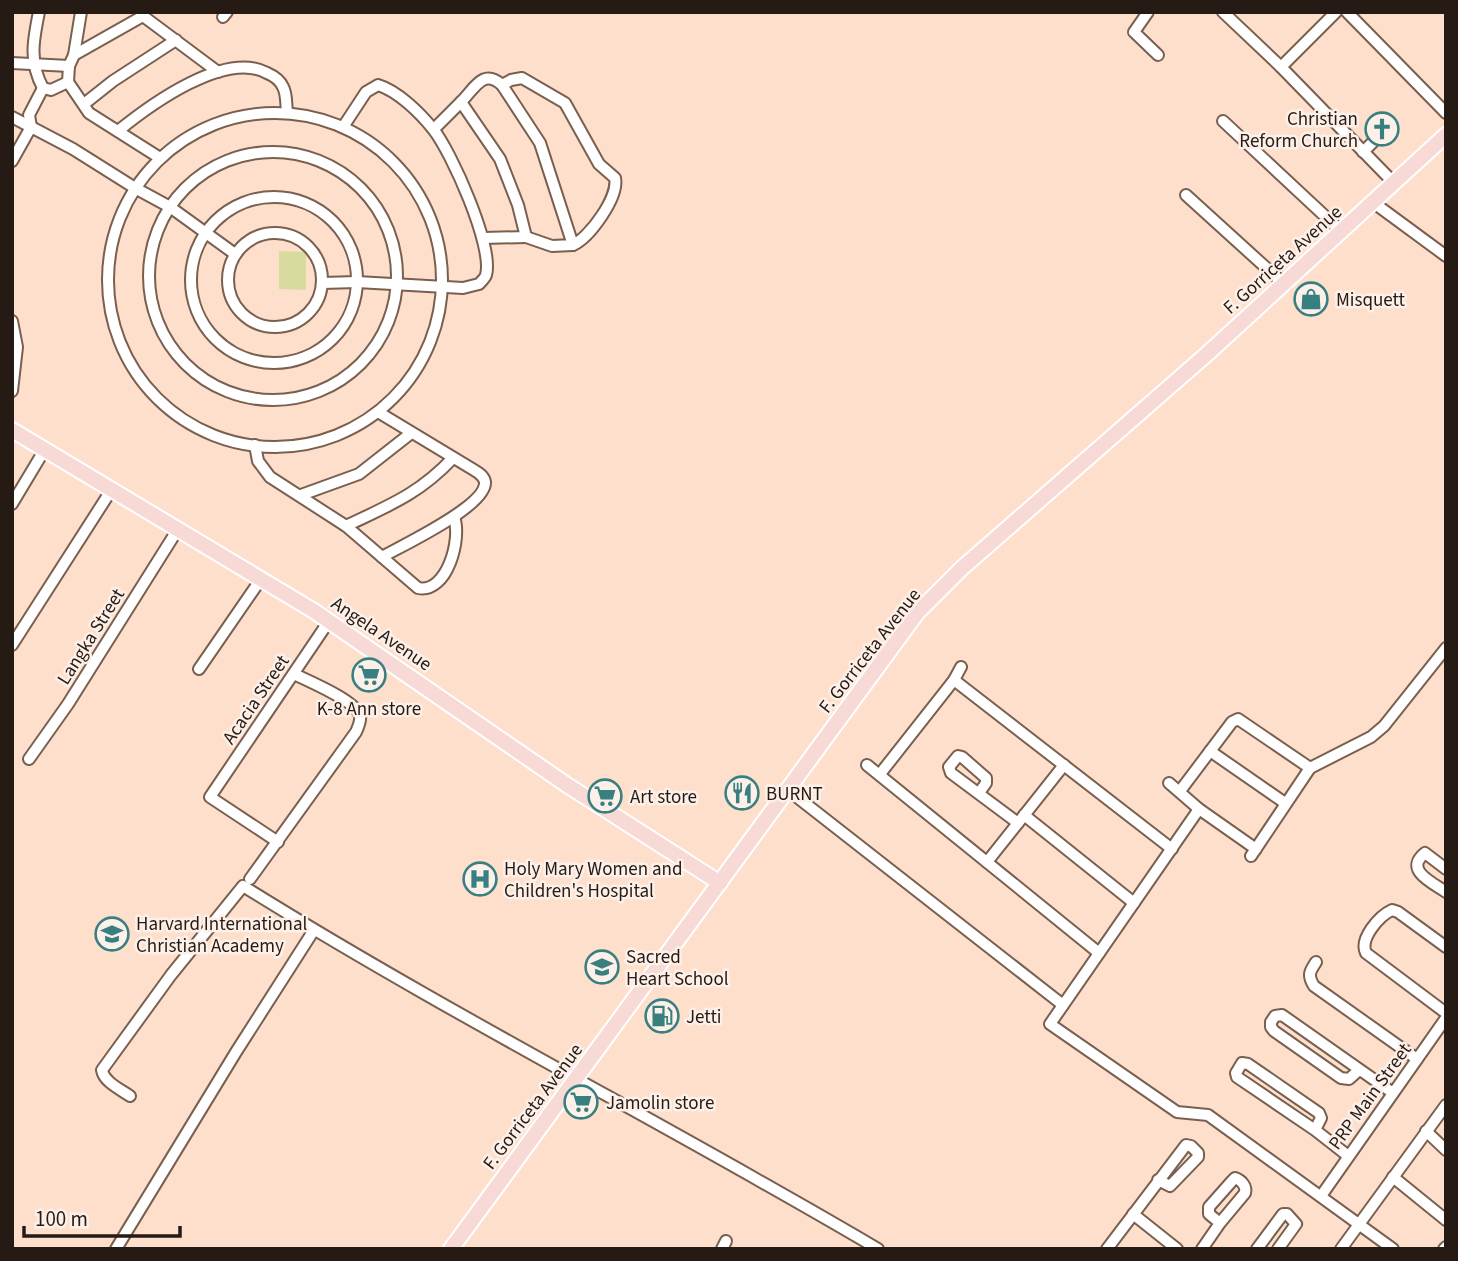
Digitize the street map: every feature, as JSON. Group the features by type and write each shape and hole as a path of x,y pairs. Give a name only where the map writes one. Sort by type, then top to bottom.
{"main road":[{"name":"F. Gorriceta Avenue","path":"451,1249 917,613 962,568 1284,284 1393,183 1442,144"},
{"name":"Angela Avenue","path":"12,430 329,621 567,785 720,883"}],"street":[{"path":"12,161 31,127 30,115 43,89 31,54 39,12"},
{"path":"81,12 68,82 89,113 160,158"},
{"path":"1148,12 1134,32 1158,55"},
{"path":"1223,12 1281,67 1393,183"},
{"path":"1281,67 1336,12"},
{"path":"1347,12 1446,113"},
{"path":"12,63 36,64 72,60 143,16 218,72"},
{"path":"84,104 113,80 176,40"},
{"path":"118,131 168,94 218,72 258,68 273,76 281,82 285,90 287,113"},
{"path":"434,129 482,80 494,78 502,85 541,143 573,245"},
{"path":"483,238 526,237 552,246 573,245 582,241 598,221 614,192 615,178 599,164 565,103 522,78 502,85"},
{"path":"43,89 51,90 68,82"},
{"path":"322,283 357,282 463,288 480,284 486,275 483,238 455,166 434,129 409,105 378,85 366,92 343,127"},
{"path":"461,102 500,159 518,205 526,237"},
{"path":"287,113 313,117 343,127 377,147 394,162 421,198 438,240 444,287 435,332 425,354 398,394 377,412 344,432 324,440 282,447 255,445 218,437 180,418 147,389 124,353 110,312 107,269 116,227 135,188 160,158 181,141 232,118 287,113"},
{"path":"14,122 30,115"},
{"path":"1223,121 1342,232"},
{"path":"14,122 31,127 73,149 135,188 170,206 235,254"},
{"path":"1363,152 1387,128"},
{"path":"290,152 334,167 353,180 369,196 392,236 397,258 398,284 391,317 374,349 362,363 333,385 316,393 280,400 262,399 226,391 194,372 181,359 165,337 154,312 150,294 150,258 160,223 170,206 184,189 202,174 222,162 244,155 290,152"},
{"path":"1186,195 1284,284"},
{"path":"281,198 301,202 320,211 336,225 351,251 357,282 351,312 334,338 308,356 278,363 247,358 220,343 200,319 194,304 191,274 194,258 206,234 222,216 240,205 260,199 281,198"},
{"path":"1374,203 1446,256"},
{"path":"280,233 292,236 311,250 321,271 322,283 314,305 307,314 286,325 263,325 242,314 230,295 228,272 235,254 256,236 280,233"},
{"path":"12,321 17,347 12,391"},
{"path":"377,412 480,474 485,483 481,493 454,517 382,557"},
{"path":"301,495 359,474 410,434"},
{"path":"255,445 258,461 270,477 346,526 418,588 429,588 448,567 457,541 458,531 454,517"},
{"path":"12,503 46,449"},
{"path":"346,526 417,491 453,458"},
{"path":"12,645 112,489"},
{"name":"Langka Street","path":"29,760 68,704 178,529"},
{"path":"199,669 261,579"},
{"name":"Acacia Street","path":"278,842 210,797 329,621"},
{"path":"1169,783 1253,853 1310,768 1371,737 1384,726 1446,648"},
{"path":"880,774 954,680 961,667"},
{"path":"250,879 360,723 358,711 349,702 294,674"},
{"path":"954,680 1172,849"},
{"path":"1180,791 1232,722 1238,719 1310,768"},
{"path":"1210,751 1285,803"},
{"path":"867,765 1099,953"},
{"path":"987,862 1064,765"},
{"path":"788,790 1063,1004"},
{"path":"979,793 1021,819 1134,904"},
{"path":"1199,809 1050,1024 1177,1112 1208,1115 1393,1249"},
{"path":"1446,869 1425,853 1417,862 1416,868 1419,874 1446,892"},
{"path":"130,1096 103,1075 102,1070 171,975 243,886 314,930 576,1080 742,1169 878,1249"},
{"path":"1446,947 1392,910 1387,912 1364,940 1363,947 1366,953 1446,1015"},
{"path":"117,1249 172,1155 314,930"},
{"path":"1316,962 1309,972 1314,986 1417,1059"},
{"path":"1359,1070 1349,1079 1341,1078 1274,1031 1270,1027 1271,1022 1275,1016 1282,1015 1392,1093"},
{"name":"PRP Main Street","path":"1321,1196 1446,1015"},
{"path":"1315,1130 1321,1115 1248,1064 1242,1063 1236,1073 1237,1077 1347,1155"},
{"path":"1340,1249 1446,1105"},
{"path":"1426,1131 1446,1150"},
{"path":"1393,1177 1446,1220"},
{"path":"1107,1249 1158,1180"},
{"path":"1133,1214 1177,1249"},
{"path":"1257,1249 1283,1214 1287,1214 1296,1224 1278,1249"},
{"path":"1202,1249 1220,1223"}],"green space":[{"path":"279,251 306,252 306,290 279,289"}],"place":[{"name":"Christian Reform Church","path":"1382,129"},
{"name":"Misquett","path":"1311,299"},
{"name":"K-8 Ann store","path":"369,675"},
{"name":"BURNT","path":"742,793"},
{"name":"Art store","path":"605,796"},
{"name":"Holy Mary Women and Children's Hospital","path":"480,879"},
{"name":"Harvard International Christian Academy","path":"112,934"},
{"name":"Sacred Heart School","path":"602,967"},
{"name":"Jetti","path":"662,1016"},
{"name":"Jamolin store","path":"581,1102"}]}
